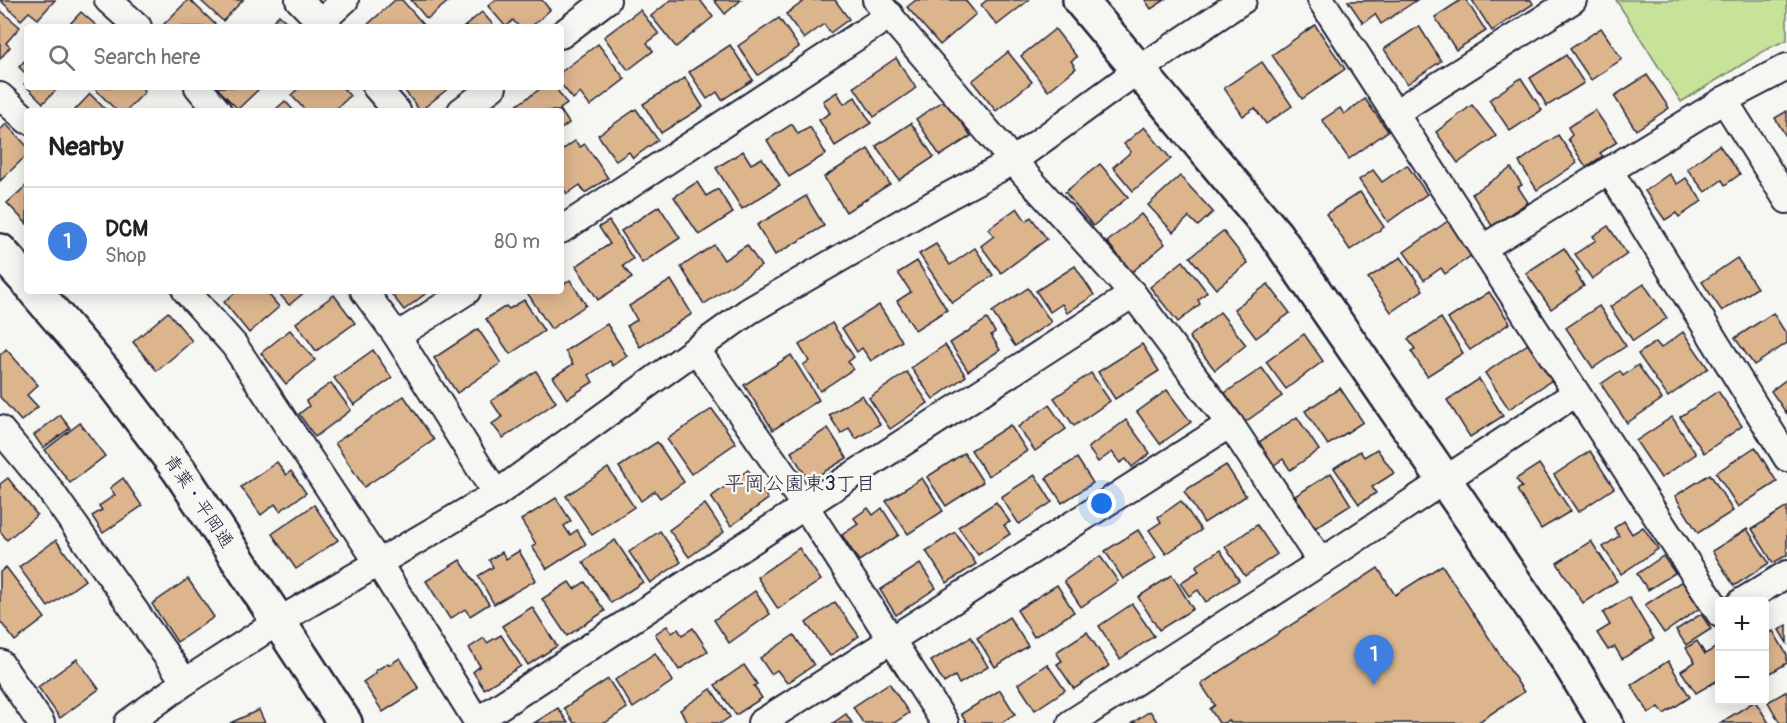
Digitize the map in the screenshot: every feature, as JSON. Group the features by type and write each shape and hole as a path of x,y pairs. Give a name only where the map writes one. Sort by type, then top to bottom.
{"street":[{"path":"108,0 136,15"},
{"path":"299,0 322,24"},
{"path":"324,24 345,0"},
{"path":"564,33 607,0"},
{"path":"1080,0 1276,235 1562,651 1606,723"},
{"path":"128,723 185,682 279,621 496,494 749,311 1013,160 1138,70 1243,0"},
{"path":"1321,0 1715,608"},
{"path":"1395,112 1572,0"},
{"path":"564,228 883,7 1013,160 1133,294 1230,424 1321,562"},
{"path":"1483,248 1724,100 1787,67"},
{"path":"200,90 216,108"},
{"path":"379,90 394,108"},
{"path":"465,108 489,90"},
{"path":"0,96 24,117"},
{"path":"1724,100 1787,200"},
{"path":"1609,170 1787,458"},
{"path":"0,251 24,278"},
{"name":"青葉・平岡通","path":"38,294 107,375 179,470 345,723"},
{"path":"189,294 234,345 379,564 478,722 805,506 1133,294"},
{"path":"366,294 397,336 496,494"},
{"path":"397,336 462,294"},
{"path":"696,349 805,506 945,723"},
{"path":"1071,723 1321,562 1576,393"},
{"path":"761,723 1230,424"},
{"path":"0,429 47,486 185,682"},
{"path":"1748,597 1787,574"},
{"path":"0,663 41,723"}],"green space":[{"path":"1616,0 1787,0 1787,40 1769,48 1681,102"}],"building":[{"path":"0,0 55,0 38,19 29,12 21,20"},
{"path":"190,0 215,24 164,24"},
{"path":"200,0 243,0 223,21"},
{"path":"395,0 402,0 423,24 368,24"},
{"path":"411,0 450,0 427,19"},
{"path":"495,0 542,0 550,10 534,24 516,24 513,20 509,24 503,24 488,6"},
{"path":"671,0 700,0 713,17 676,47 651,16"},
{"path":"714,0 741,0 725,14"},
{"path":"806,0 835,0 849,19 830,33 824,24 804,39 786,14"},
{"path":"916,0 965,0 976,14 940,45 907,7"},
{"path":"987,0 1029,0 997,25 981,5"},
{"path":"1145,0 1165,0 1151,9"},
{"path":"1417,0 1381,24 1375,14 1363,23 1348,1"},
{"path":"1461,0 1466,0 1486,31 1456,50 1435,17"},
{"path":"1472,0 1531,0 1533,4 1492,31"},
{"path":"0,10 20,27 6,43 10,47 0,59"},
{"path":"640,10 659,34 647,43 653,51 628,70 604,37"},
{"path":"81,12 95,24 70,24"},
{"path":"482,12 492,24 468,24"},
{"path":"279,15 289,24 270,24"},
{"path":"779,18 799,47 758,75 738,46"},
{"path":"1315,25 1345,69 1302,99 1272,55"},
{"path":"1419,26 1441,61 1407,84 1384,49"},
{"path":"1601,28 1622,59 1591,80 1570,49"},
{"path":"1055,29 1077,57 1071,61 1076,68 1048,91 1021,56"},
{"path":"598,44 625,79 590,106 580,93 573,99 564,88 564,70"},
{"path":"730,45 753,80 722,100 717,92 707,99 689,72"},
{"path":"1008,52 1032,82 996,111 972,81"},
{"path":"1566,55 1584,83 1547,106 1530,78"},
{"path":"896,58 916,88 874,117 854,87"},
{"path":"24,61 24,72 19,67"},
{"path":"1262,62 1292,106 1266,124 1255,108 1243,116 1224,88"},
{"path":"1647,75 1669,108 1636,130 1614,96"},
{"path":"685,78 703,107 661,133 643,104"},
{"path":"1521,78 1542,110 1510,131 1489,100"},
{"path":"30,90 56,90 43,103"},
{"path":"96,90 143,90 145,92 129,108 114,108"},
{"path":"219,90 258,90 239,108"},
{"path":"297,90 345,90 350,96 337,108 303,108 291,95"},
{"path":"404,90 446,90 424,108 418,108"},
{"path":"539,90 557,90 567,104 561,108 513,108"},
{"path":"837,92 844,104 855,97 871,123 835,146 819,120 830,113 823,101"},
{"path":"90,94 104,108 77,108"},
{"path":"946,99 971,136 940,156 916,119"},
{"path":"1365,99 1388,131 1349,159 1322,120 1340,108 1344,114"},
{"path":"285,101 291,108 277,108"},
{"path":"1472,105 1496,136 1458,163 1436,132"},
{"path":"636,109 658,140 633,158 629,152 616,161 598,135"},
{"path":"1595,110 1617,142 1600,153 1603,156 1586,167 1568,139 1572,135 1568,127"},
{"path":"1787,111 1787,138 1775,118"},
{"path":"564,116 569,123 564,127"},
{"path":"911,123 934,157 899,180 876,146"},
{"path":"6,124 24,143 24,158 0,181 0,130"},
{"path":"792,124 798,134 810,127 826,154 789,177 767,140"},
{"path":"1144,127 1171,159 1133,191 1113,167 1131,152 1124,144"},
{"path":"1558,135 1577,163 1537,190 1519,162"},
{"path":"575,141 580,147 585,144 608,178 585,193 580,185 567,194 564,190 564,149"},
{"path":"1719,145 1740,174 1725,185 1722,180 1705,192 1687,169"},
{"path":"868,149 890,184 846,212 824,177"},
{"path":"743,151 751,164 762,158 780,185 742,209 716,168"},
{"path":"1100,164 1128,197 1093,226 1065,192"},
{"path":"1407,165 1427,194 1388,222 1359,180 1373,170 1382,182"},
{"path":"1511,168 1522,185 1518,187 1528,202 1492,226 1472,194"},
{"path":"1669,174 1677,184 1686,178 1702,201 1679,217 1676,213 1665,220 1645,191"},
{"path":"1180,176 1213,212 1198,226 1189,217 1173,232 1148,205"},
{"path":"697,182 706,196 718,189 733,213 699,235 674,197"},
{"path":"24,188 24,221 7,203"},
{"path":"1360,192 1384,227 1350,250 1326,214"},
{"path":"806,196 824,226 775,255 757,225"},
{"path":"659,206 680,238 642,263 621,231"},
{"path":"1017,208 1026,221 1031,217 1047,239 1001,273 981,246 994,236 988,229"},
{"path":"1141,214 1165,244 1132,272 1107,242"},
{"path":"609,221 633,259 623,266 632,278 598,300 576,266 610,244 599,227"},
{"path":"1448,221 1472,255 1445,274 1441,268 1424,280 1404,252"},
{"path":"1608,226 1627,254 1592,279 1575,254 1596,240 1593,236"},
{"path":"1223,231 1248,263 1216,289 1190,257"},
{"path":"936,244 950,265 975,248 993,275 952,303 919,254"},
{"path":"714,245 724,260 747,245 761,266 704,304 681,267"},
{"path":"1564,248 1579,271 1576,273 1584,286 1551,309 1526,273"},
{"path":"1401,257 1423,290 1391,312 1368,278"},
{"path":"1737,258 1757,288 1722,311 1702,282"},
{"path":"917,261 947,310 915,330 897,301 911,292 898,273"},
{"path":"1183,261 1207,292 1198,300 1200,304 1178,322 1150,287"},
{"path":"1075,266 1094,295 1067,313 1062,304 1050,312 1036,291"},
{"path":"570,280 586,305 551,329 528,294 564,294 564,284"},
{"path":"671,280 692,314 640,347 627,326 637,320 629,306"},
{"path":"1268,284 1290,313 1256,338 1234,309"},
{"path":"1644,284 1667,318 1633,341 1610,307"},
{"path":"1028,288 1051,322 1015,346 992,312"},
{"path":"1489,292 1510,323 1470,350 1448,319"},
{"path":"233,294 268,294 279,307 249,333 224,302"},
{"path":"280,294 302,294 289,305"},
{"path":"391,294 425,294 404,310"},
{"path":"334,295 355,323 316,351 296,323"},
{"path":"524,300 544,331 510,354 486,319 506,306 509,309"},
{"path":"879,305 902,341 871,361 862,348 857,352 842,328"},
{"path":"1599,306 1626,346 1593,368 1566,328"},
{"path":"168,312 192,341 157,371 133,342"},
{"path":"1220,312 1246,345 1215,370 1189,337"},
{"path":"1773,313 1787,335 1787,343 1754,365 1735,338"},
{"path":"1441,318 1463,353 1427,376 1411,351 1415,349 1408,339"},
{"path":"987,319 995,332 991,335 1000,350 968,371 950,343"},
{"path":"832,323 854,357 848,362 853,369 820,391 803,365 809,361 799,345"},
{"path":"607,324 627,356 613,366 610,361 589,375 593,382 567,399 553,377 573,364 565,351"},
{"path":"478,329 501,363 457,393 434,358"},
{"path":"290,330 315,360 286,384 261,353"},
{"path":"1683,332 1708,368 1668,397 1638,354 1656,342 1661,348"},
{"path":"1304,334 1323,361 1286,389 1266,362"},
{"path":"1142,344 1159,371 1115,399 1098,372"},
{"path":"1528,344 1552,380 1509,409 1485,373"},
{"path":"945,345 966,376 933,399 911,368"},
{"path":"6,349 38,385 27,395 38,407 21,421 0,397 0,355"},
{"path":"373,350 392,378 354,405 334,378"},
{"path":"791,355 819,400 773,430 744,385"},
{"path":"1638,365 1662,399 1627,423 1601,384 1620,371 1623,376"},
{"path":"1262,368 1282,396 1245,422 1225,393"},
{"path":"536,371 556,402 503,438 492,424 502,417 491,401"},
{"path":"907,372 928,403 890,429 869,398"},
{"path":"1091,373 1110,401 1074,426 1054,398"},
{"path":"1479,379 1503,416 1470,437 1447,400"},
{"path":"1787,379 1787,414 1771,391"},
{"path":"331,383 351,410 315,437 299,414 309,406 306,401"},
{"path":"1340,388 1363,422 1328,445 1305,411"},
{"path":"1167,390 1191,422 1160,444 1137,412"},
{"path":"1718,391 1742,426 1704,453 1680,417"},
{"path":"862,395 880,424 856,439 849,428 841,434 829,415"},
{"path":"404,396 434,440 364,487 335,443"},
{"path":"1049,405 1066,429 1035,451 1018,427"},
{"path":"712,409 736,443 691,474 667,439"},
{"path":"60,415 70,428 43,448 34,435"},
{"path":"1297,417 1319,450 1290,470 1283,459 1274,465 1259,442"},
{"path":"1672,417 1696,454 1661,478 1636,441"},
{"path":"1126,420 1150,453 1132,467 1126,459 1120,463 1112,452 1098,462 1088,448"},
{"path":"80,423 105,456 70,483 45,450"},
{"path":"1010,425 1027,451 988,476 971,450"},
{"path":"828,428 847,458 809,481 791,452"},
{"path":"657,442 684,482 660,498 655,491 641,501 619,467"},
{"path":"1755,447 1777,482 1738,507 1716,473"},
{"path":"1377,449 1394,473 1372,487 1376,493 1359,504 1334,468 1360,451 1364,457"},
{"path":"1590,451 1614,488 1578,512 1554,475"},
{"path":"964,453 983,482 946,506 927,477"},
{"path":"1077,458 1093,483 1062,503 1046,478"},
{"path":"277,462 286,475 291,471 306,493 280,511 275,504 261,515 241,487"},
{"path":"1539,464 1571,511 1541,529 1517,490 1522,487 1516,479"},
{"path":"1226,465 1246,496 1204,523 1184,491"},
{"path":"608,468 634,507 592,535 566,496"},
{"path":"748,470 768,499 731,526 711,497"},
{"path":"1331,473 1351,505 1315,528 1295,496"},
{"path":"1710,474 1733,511 1698,533 1675,496"},
{"path":"1035,475 1052,502 1019,524 1001,497"},
{"path":"8,478 37,515 7,540 0,531 0,484"},
{"path":"123,478 142,506 103,533 92,516 102,510 99,506 115,495 110,488"},
{"path":"922,478 943,511 908,534 886,501"},
{"path":"556,498 571,521 564,526 570,535 577,530 586,544 547,569 532,547 536,544 521,520"},
{"path":"1181,501 1201,530 1166,554 1149,530 1161,522 1158,517"},
{"path":"996,502 1010,522 1004,525 1010,534 978,555 958,527"},
{"path":"705,504 724,532 689,557 669,530"},
{"path":"314,505 338,540 296,569 272,534"},
{"path":"1787,507 1787,555 1773,563 1752,529"},
{"path":"868,508 873,515 882,508 899,535 859,561 842,535 858,524 854,518"},
{"path":"1624,521 1632,534 1643,527 1658,549 1621,574 1603,547 1619,536 1614,528"},
{"path":"1257,525 1277,554 1245,576 1225,547"},
{"path":"1747,529 1769,563 1734,586 1712,551"},
{"path":"1138,530 1156,558 1123,579 1105,551"},
{"path":"660,531 681,562 650,583 629,552"},
{"path":"955,532 976,564 947,583 926,551"},
{"path":"56,540 85,580 48,607 19,567"},
{"path":"615,540 643,582 611,603 583,562"},
{"path":"1591,541 1617,581 1583,603 1557,563"},
{"path":"799,548 821,580 778,609 757,577"},
{"path":"1220,550 1239,580 1206,602 1198,590 1189,596 1180,583 1199,571 1196,566"},
{"path":"519,551 536,580 494,604 478,576 493,567 489,560 502,552 506,559"},
{"path":"1100,556 1118,581 1081,607 1064,581"},
{"path":"1663,556 1675,573 1648,590 1637,574"},
{"path":"460,560 489,604 470,616 465,609 450,619 426,581"},
{"path":"920,564 936,588 896,615 880,590"},
{"path":"1442,565 1524,692 1477,723 1231,723 1229,720 1219,723 1210,709 1215,705 1201,684 1378,568 1395,595"},
{"path":"6,567 45,618 15,641 0,621 0,572"},
{"path":"1172,575 1193,609 1159,630 1138,597"},
{"path":"188,579 214,617 177,642 152,604"},
{"path":"1682,581 1700,608 1664,633 1645,605"},
{"path":"569,582 574,589 585,582 605,611 567,636 542,599"},
{"path":"1057,585 1074,612 1034,637 1017,610"},
{"path":"755,591 770,614 729,643 714,620"},
{"path":"1629,597 1654,639 1622,659 1615,647 1608,650 1597,633 1610,625 1603,613"},
{"path":"835,602 859,636 830,656 806,623"},
{"path":"1132,604 1154,636 1120,659 1099,626"},
{"path":"532,607 557,646 528,665 502,626"},
{"path":"1701,614 1711,629 1686,645 1676,630"},
{"path":"1009,617 1028,646 995,667 977,638"},
{"path":"1787,625 1787,643 1779,630"},
{"path":"667,626 672,633 678,629 682,635 693,628 708,651 679,670 655,634"},
{"path":"1773,631 1787,655 1787,663 1769,674 1769,651 1769,633"},
{"path":"1087,632 1109,666 1074,689 1057,664 1062,661 1056,652"},
{"path":"501,635 521,666 484,689 473,672 480,666 469,648 484,638 487,643"},
{"path":"794,635 814,665 787,683 777,670 771,674 760,658"},
{"path":"971,637 988,667 959,684 955,676 944,683 931,661"},
{"path":"1697,641 1705,654 1715,648 1715,682 1696,693 1681,671 1695,662 1686,648"},
{"path":"655,653 673,681 633,708 615,680"},
{"path":"400,658 419,689 383,712 363,682 376,673 375,671"},
{"path":"77,659 99,689 60,718 38,687"},
{"path":"1668,661 1690,697 1664,714 1659,707 1649,713 1631,685"},
{"path":"1047,664 1065,690 1035,710 1018,684"},
{"path":"744,665 757,684 754,686 762,698 736,715 715,685"},
{"path":"608,679 627,708 605,723 574,723 564,708"},
{"path":"889,683 909,713 894,723 863,723 853,707"},
{"path":"711,689 730,717 721,723 688,723 680,710"},
{"path":"1000,690 1015,714 1001,723 967,723 961,714"},
{"path":"1787,691 1787,723 1780,723 1769,701"},
{"path":"1749,705 1758,705 1769,723 1720,723"},
{"path":"558,708 568,723 534,723"},
{"path":"259,710 265,723 230,723"},
{"path":"1150,711 1158,723 1132,723"},
{"path":"846,714 852,723 833,723"}],"place":[{"name":"DCM","path":"1374,685"}],"district":[{"name":"平岡公園東3丁目","path":"800,483"}]}
